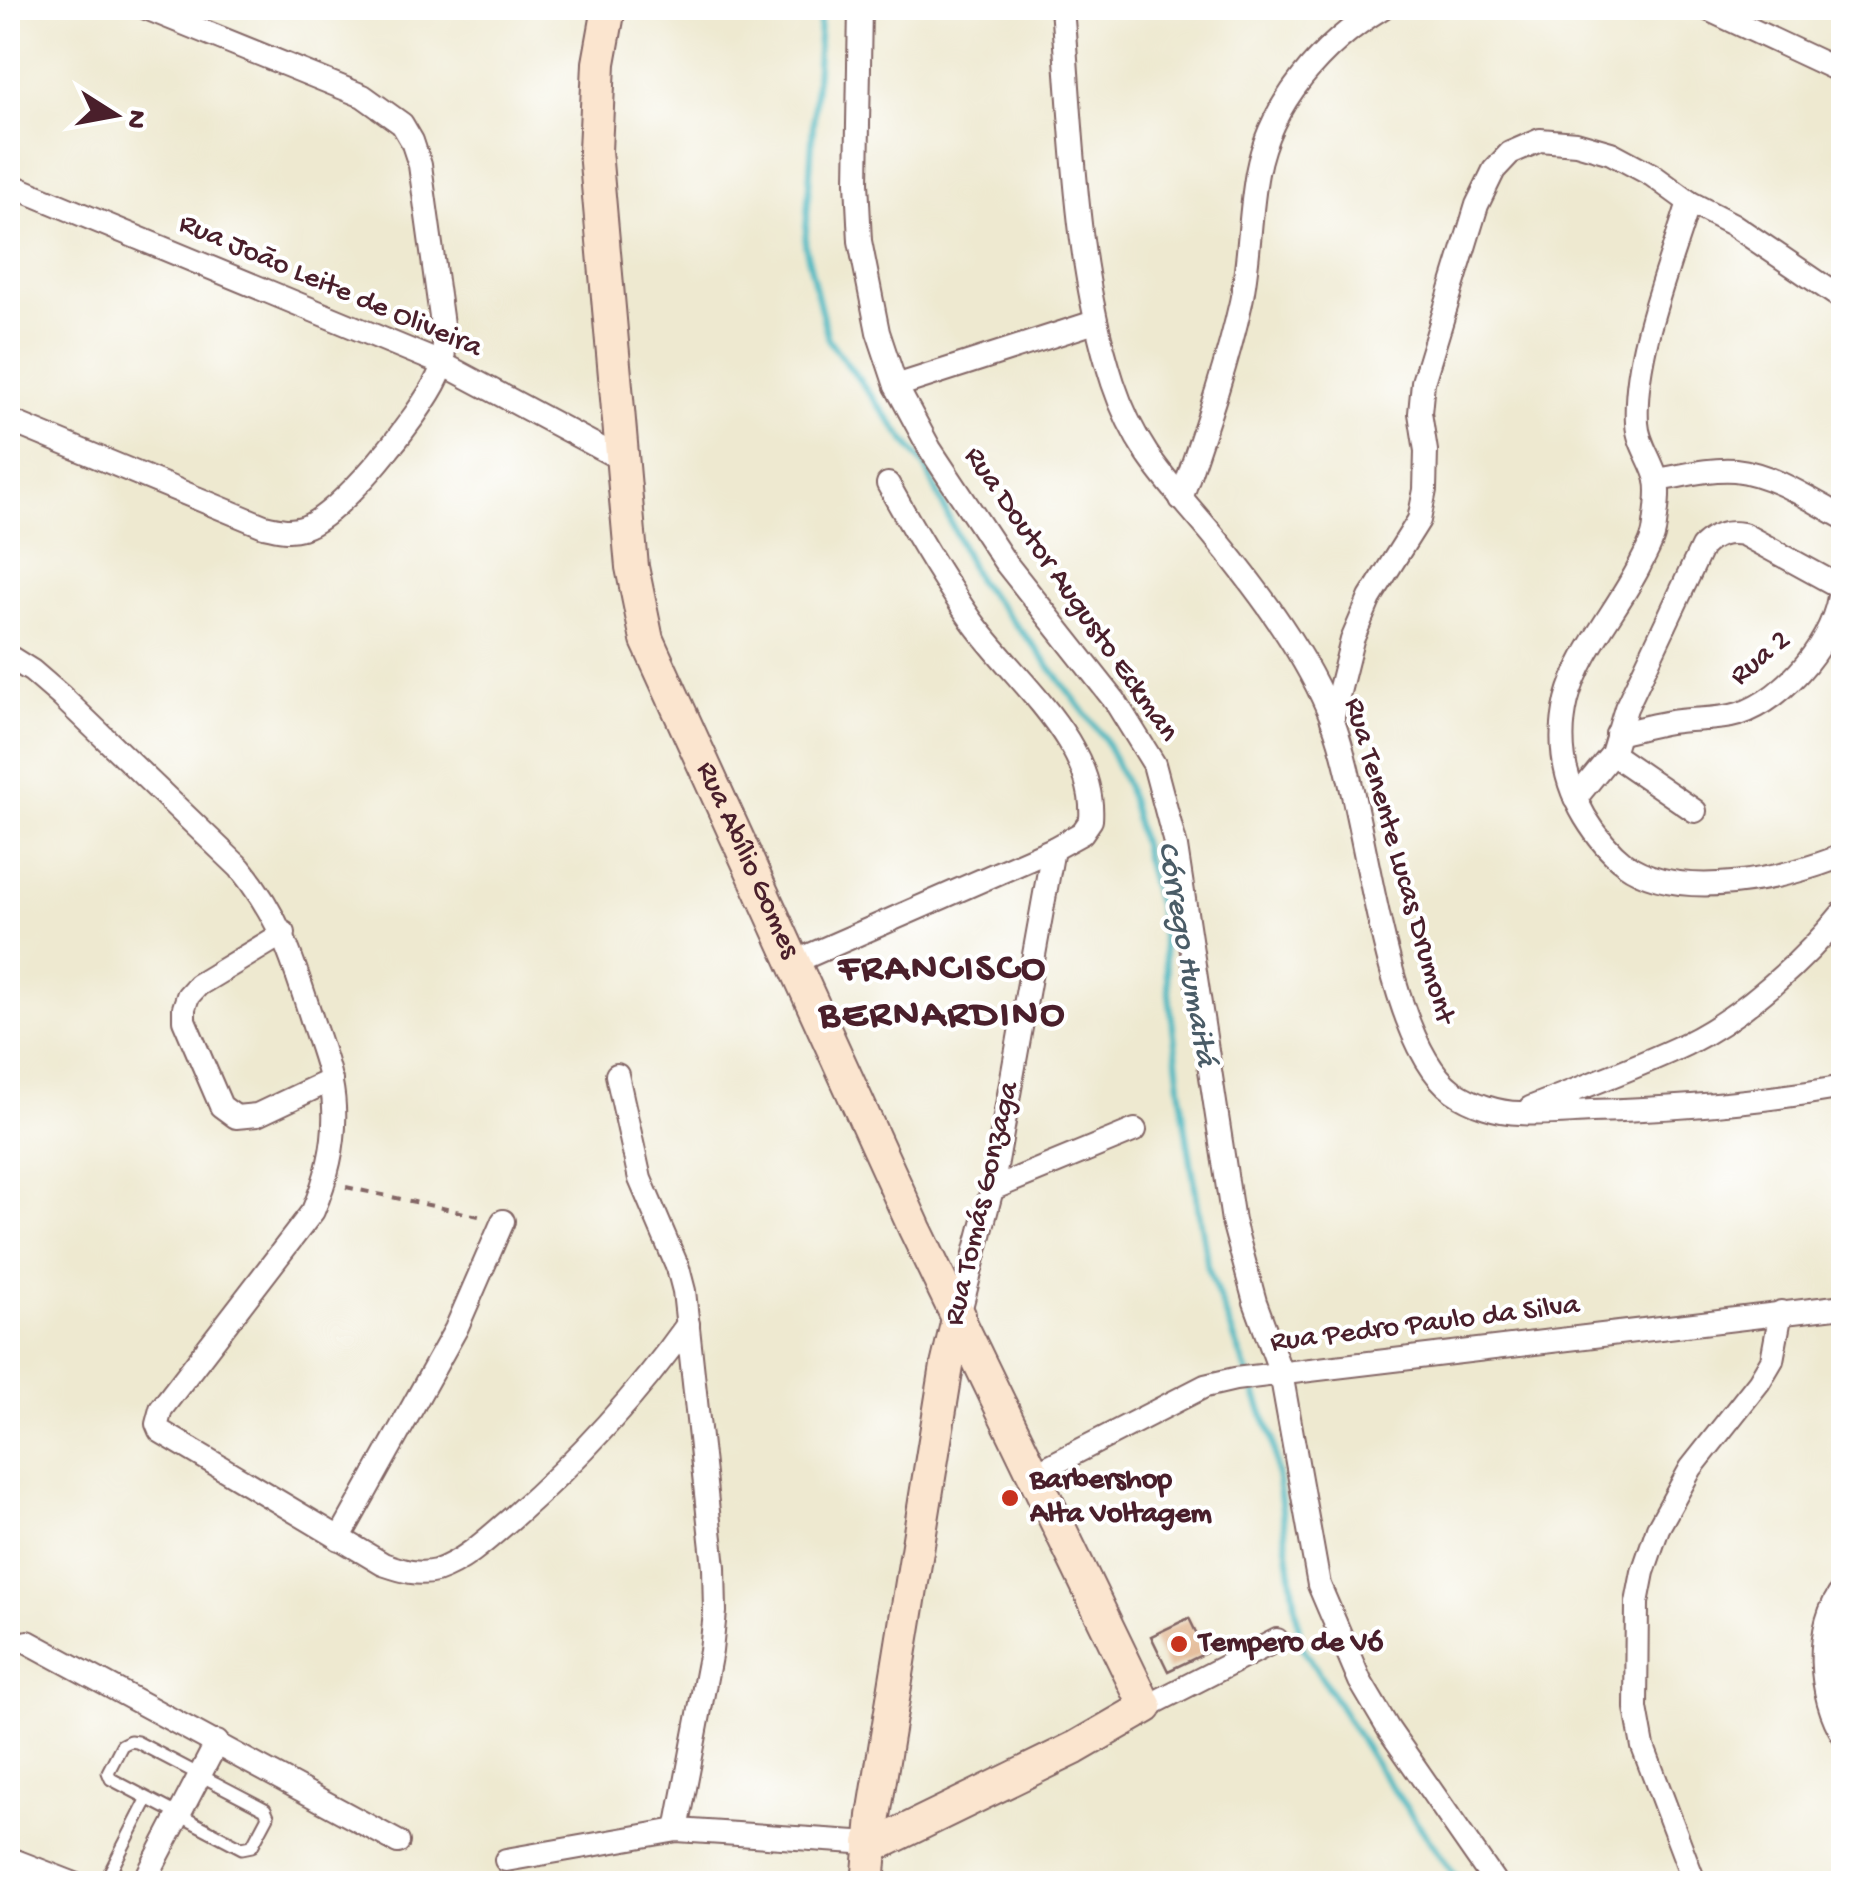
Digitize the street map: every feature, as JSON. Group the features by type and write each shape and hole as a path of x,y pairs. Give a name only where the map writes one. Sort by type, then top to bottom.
{"street":[{"path":"8,420 264,526 282,530 302,528 338,505 381,458 432,389 443,364 444,339 420,166 402,124 363,96 146,8"},
{"name":"Rua Abílio Gomes","path":"609,8 598,63 595,151 621,459 638,604 647,640 915,1228 1146,1707"},
{"name":"Rua Doutor Augusto Eckman","path":"860,8 860,241 878,332 896,386 930,449 1004,562 1114,701 1154,764 1176,847 1233,1221 1319,1585 1360,1682 1496,1884"},
{"name":"Rua Tenente Lucas Drumont","path":"1062,8 1094,322 1115,388 1135,437 1152,464 1265,603 1332,720 1398,993 1422,1053 1441,1081 1478,1104 1517,1114 1738,1102 1844,1087"},
{"path":"1181,498 1241,301 1257,175 1275,117 1312,66 1338,39 1382,8"},
{"path":"1705,8 1844,73"},
{"path":"1332,720 1352,640 1370,598 1419,520 1425,490 1426,451 1420,413 1423,382 1477,205 1494,170 1510,153 1529,142 1576,143 1624,160 1732,224 1844,300"},
{"name":"Rua João Leite de Oliveira","path":"8,184 443,364 621,459"},
{"path":"1689,202 1643,356 1637,423 1642,450 1657,480 1654,538 1585,660 1567,702 1563,762 1574,799 1602,843 1626,864 1649,876 1679,883 1753,881 1844,854"},
{"path":"896,386 1094,322"},
{"path":"1657,480 1736,470 1761,476 1844,518"},
{"path":"792,963 1053,848 1082,832 1092,820 1089,794 1072,748 944,582 888,484"},
{"path":"1574,799 1614,744 1626,708 1702,547 1729,532 1743,534 1842,588"},
{"name":"Rua 2","path":"1614,744 1672,721 1742,714 1769,697 1802,670 1820,646 1842,588"},
{"path":"8,656 61,696 240,868 261,894 284,933 332,1080 333,1141 326,1182 304,1224 160,1409 157,1424 166,1437 339,1539 404,1572 436,1570 460,1559 558,1478 630,1402 688,1324"},
{"path":"1614,744 1695,811"},
{"name":"Rua Tomás Gonzaga","path":"868,1884 871,1844 947,1366 992,1189 1053,848"},
{"path":"1517,1114 1690,1042 1744,1006 1817,945 1844,910"},
{"path":"284,933 188,996 184,1008 188,1032 221,1106 236,1117 257,1115 332,1080"},
{"path":"617,1074 640,1179 678,1268 688,1324 714,1567 711,1651 677,1830"},
{"path":"992,1189 1135,1130"},
{"path":"339,1539 456,1329 503,1221"},
{"name":"Rua Pedro Paulo da Silva","path":"1034,1474 1205,1386 1235,1379 1844,1306"},
{"path":"1695,1884 1643,1746 1636,1708 1638,1602 1643,1572 1658,1528 1691,1468 1772,1360 1781,1312"},
{"path":"940,1418 971,1400 1000,1400"},
{"path":"1844,1588 1829,1610 1824,1660 1828,1693 1844,1736"},
{"path":"506,1860 677,1830 880,1842 1075,1748 1277,1640"},
{"path":"28,1642 398,1842"},
{"path":"143,1884 216,1742"},
{"path":"871,1844 877,1884"},
{"path":"8,1858 75,1884"}],"lane":[{"path":"130,1741 260,1805 268,1816 248,1848 147,1800 111,1779 108,1772 122,1745 130,1741"},
{"path":"108,1876 147,1800"}],"path":[{"path":"326,1182 503,1221"}],"building":[{"name":"Tempero de Vó","path":"1189,1618 1206,1653 1168,1671 1151,1636"}],"waterway":[{"name":"Córrego Humaitá","path":"821,8 805,245 828,339 926,468 977,580 1034,646 1104,738 1127,787 1159,911 1184,1118 1208,1268 1272,1438 1301,1644 1376,1765 1461,1884"}],"place":[{"name":"Barbershop Alta Voltagem","path":"1010,1498"},
{"name":"Tempero de Vó","path":"1179,1644"}],"district":[{"name":"FRANCISCO BERNARDINO","path":"943,993"}]}
